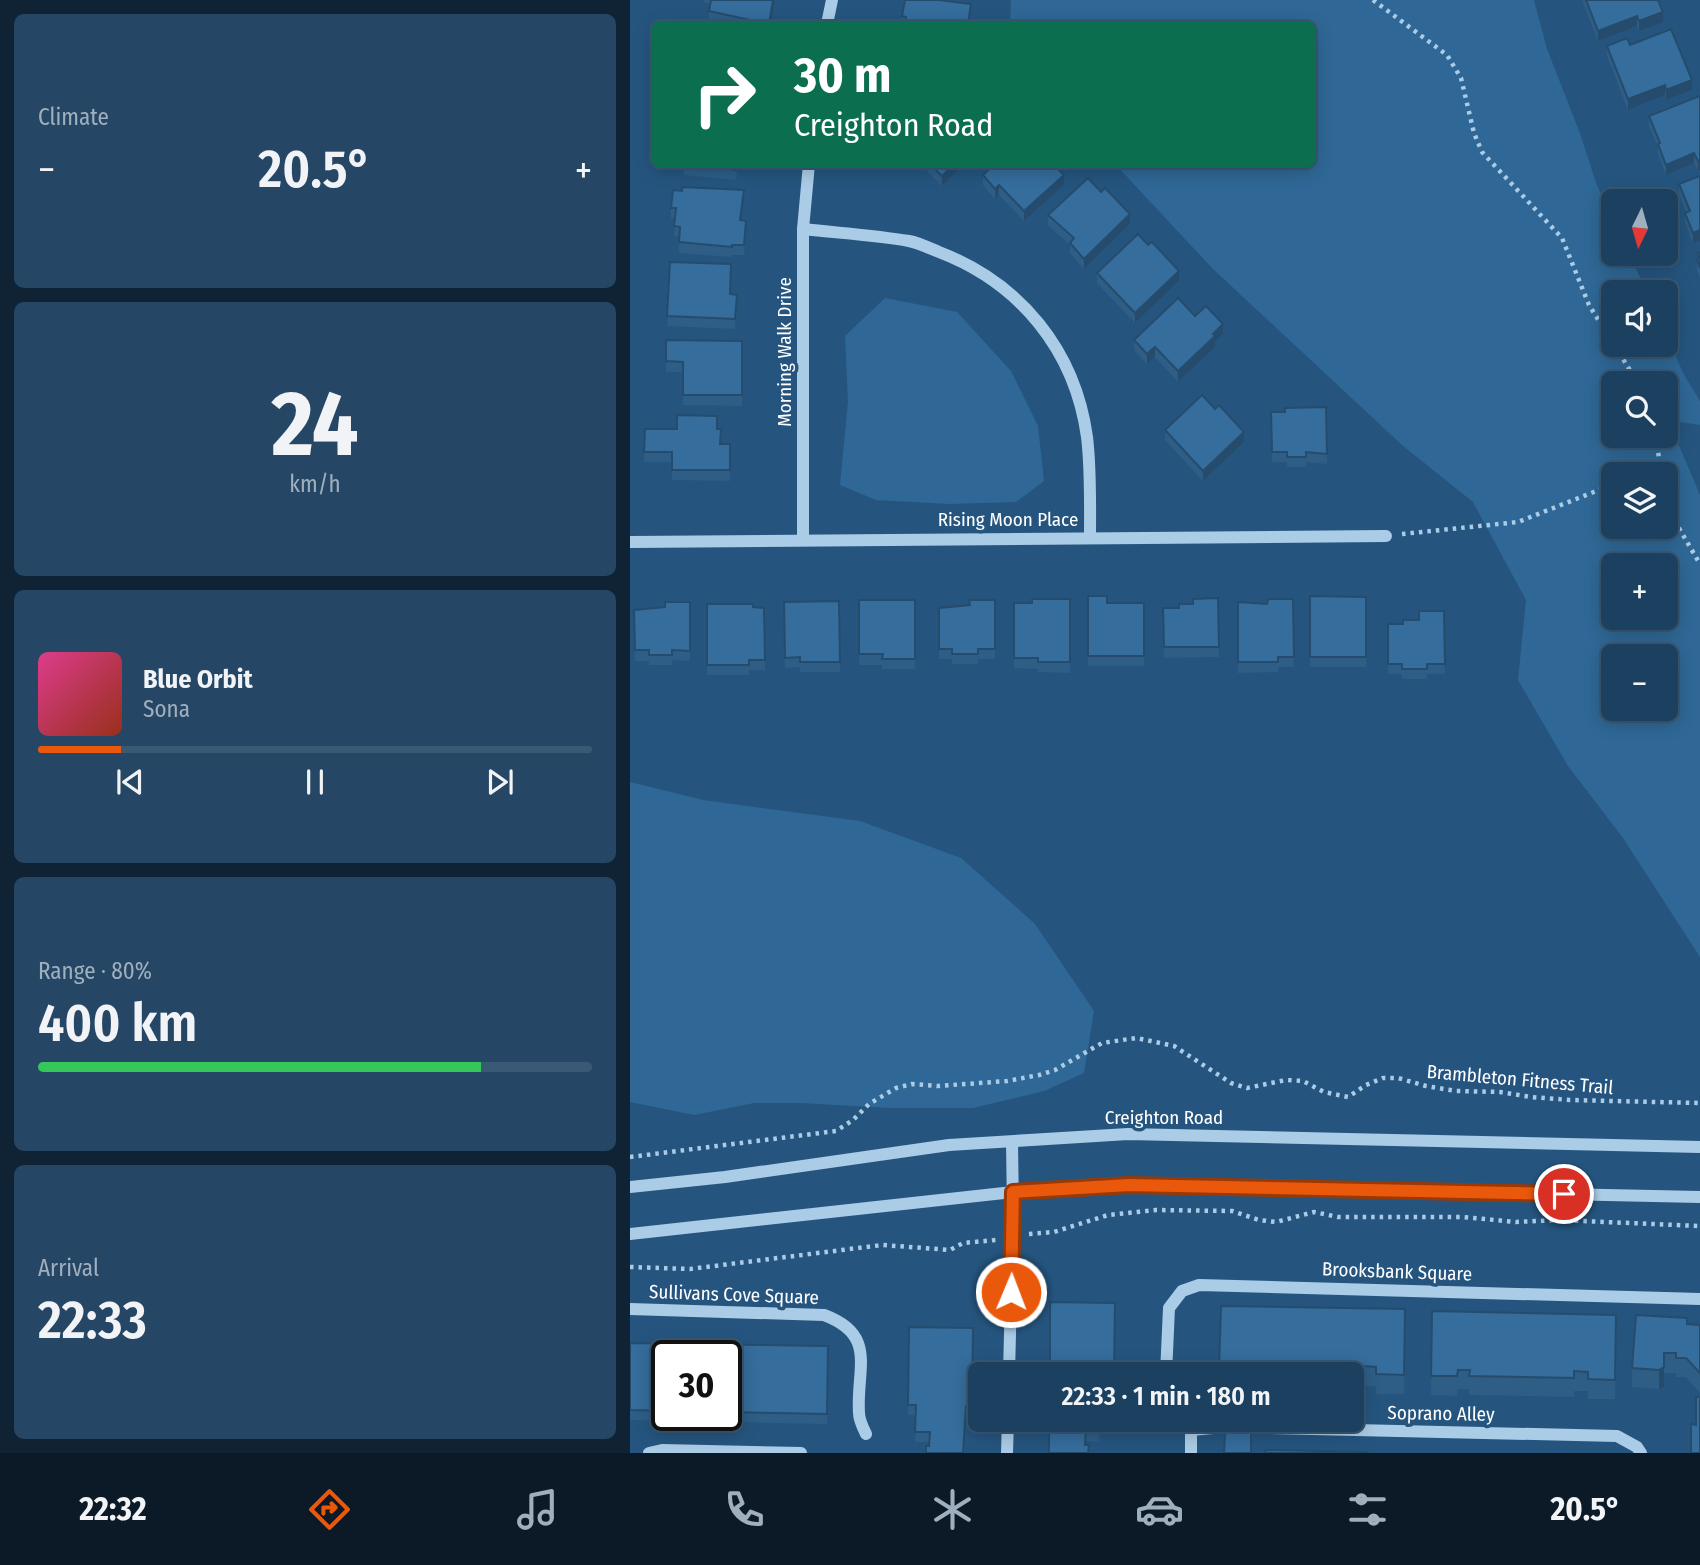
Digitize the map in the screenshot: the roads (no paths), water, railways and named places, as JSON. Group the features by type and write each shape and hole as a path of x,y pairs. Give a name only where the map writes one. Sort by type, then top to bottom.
{"street":[{"path":"828,21 832,0"},
{"name":"Morning Walk Drive","path":"803,539 803,229 809,168"},
{"path":"803,229 911,242 981,271 1031,312 1055,345 1070,375 1082,414 1087,438 1090,538"},
{"name":"Rising Moon Place","path":"630,542 1386,536"},
{"name":"Creighton Road","path":"630,1187 725,1177 949,1145 1128,1134 1700,1147"},
{"path":"1009,1362 1012,1142"},
{"path":"630,1234 1013,1192 1129,1185 1700,1197"},
{"name":"Brooksbank Square","path":"1167,1362 1169,1308 1182,1291 1199,1285 1700,1299"},
{"name":"Sullivans Cove Square","path":"630,1309 824,1315 843,1322 857,1337 861,1358 858,1416 866,1434"},
{"name":"Soprano Alley","path":"1364,1430 1617,1436 1637,1447 1642,1453"},
{"path":"1007,1453 1008,1432"},
{"path":"1191,1432 1191,1453"},
{"path":"649,1453 662,1450 801,1453"}]}
